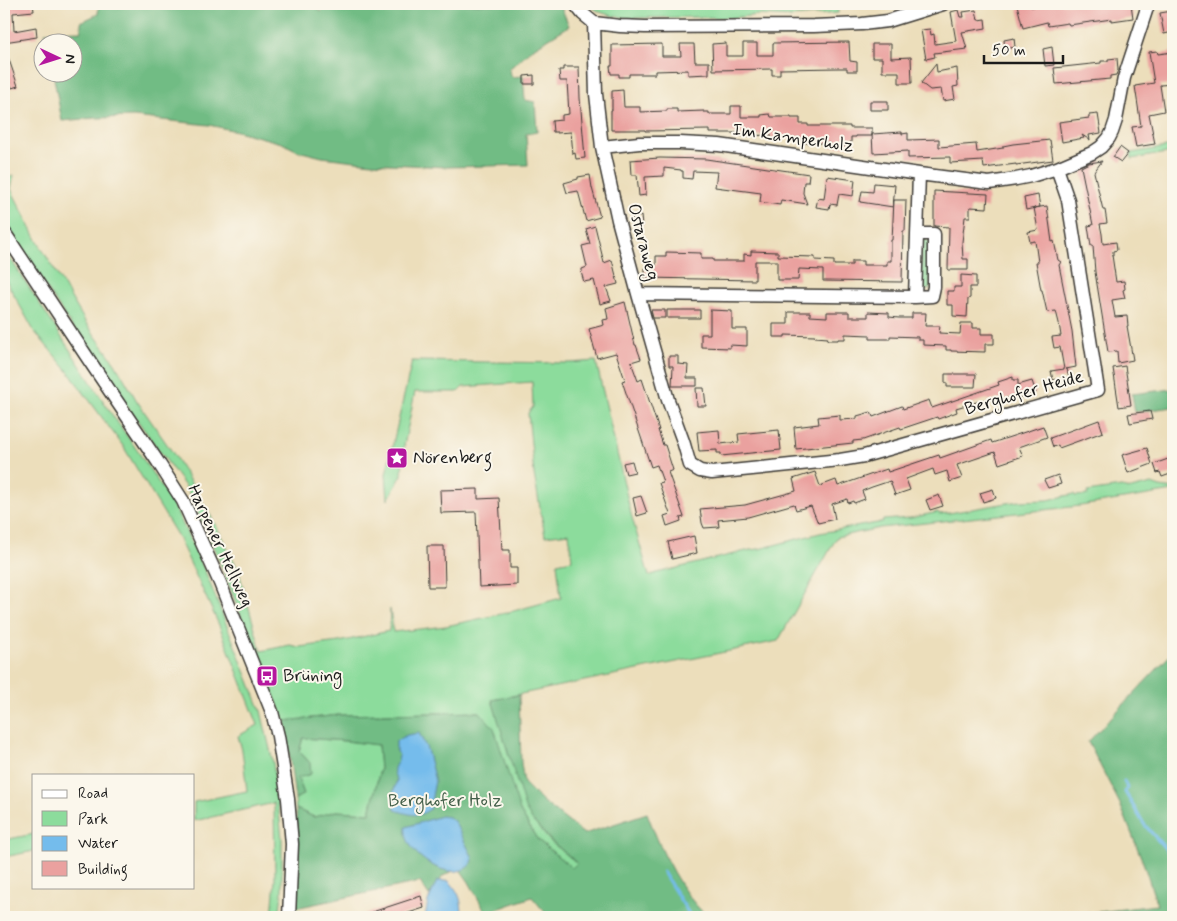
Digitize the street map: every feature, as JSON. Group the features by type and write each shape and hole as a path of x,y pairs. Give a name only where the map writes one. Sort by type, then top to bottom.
{"street":[{"path":"579,9 594,23 620,26 814,26 888,21 943,4"},
{"path":"915,297 919,174 989,183 1031,176 1057,168 1101,147 1109,138 1116,120 1124,78 1147,4"},
{"name":"Ostaraweg","path":"594,23 596,94 602,147 618,220 638,294 668,400 690,465"},
{"name":"Im Kamperholz","path":"602,147 680,143 719,145 919,174"},
{"name":"Berghofer Heide","path":"690,465 700,471 712,473 840,460 974,426 1098,390 1068,200 1057,168"},
{"name":"Harpener Hellweg","path":"4,232 183,501 254,664 272,712 278,736 288,799 292,844 289,917"},
{"path":"638,294 932,296 934,287 934,234 917,234"}],"green space":[{"path":"99,4 315,4 320,12 327,4 560,4 569,26 533,48 509,69 512,77 523,76 525,100 535,102 537,132 526,134 528,165 447,167 372,163 322,157 298,151 282,143 209,125 134,117 62,121 55,82 82,82 82,32 45,32 81,31 81,22 98,14"},
{"path":"587,4 838,4 838,13 791,17 759,15 730,18 631,18 612,16 600,12"},
{"path":"1173,146 1173,152 1132,159 1131,153"},
{"path":"14,175 11,189 38,242 86,323 115,363 137,401 173,453 212,518 238,569 261,651 290,645 299,647 339,642 389,631 390,609 393,632 446,626 506,613 561,598 557,563 572,560 569,533 545,536 534,474 528,413 533,407 532,382 463,387 458,392 415,392 403,451 402,475 388,500 386,474 412,361 569,363 596,361 631,514 649,576 820,533 883,522 883,520 911,518 938,512 939,514 949,513 1019,501 1048,500 1074,494 1075,496 1088,495 1087,492 1121,487 1131,489 1152,484 1173,489 1173,491 1080,506 880,528 837,537 778,641 492,700 532,820 550,841 577,863 572,868 537,839 520,811 480,712 339,715 285,721 217,555 187,489 98,366 4,223 4,180"},
{"path":"925,239 930,242 930,289 921,291 921,240"},
{"path":"4,249 174,506 205,571 261,711 273,762 282,838 282,893 279,917 272,917 275,879 274,803 195,821 195,802 247,791 242,750 238,736 258,725 219,625 177,535 123,446 67,370 34,331 4,277"},
{"path":"1173,389 1173,407 1135,412 1132,394"},
{"path":"1173,652 1173,917 1056,917 1157,905 1144,865 1120,804 1088,742"},
{"name":"Berghofer Holz","path":"519,695 521,763 524,783 543,802 584,834 647,813 673,872 687,894 709,917 549,917 532,897 486,913 459,868 443,876 429,896 420,882 295,908 299,864 296,809 314,817 336,811 370,813 380,769 378,745 303,738 299,751 310,763 311,774 298,778 304,794 295,799 285,721 339,715 480,712 494,728 520,811 527,823 537,839 572,868 577,863 551,841 532,820 525,808 492,700"},
{"path":"303,738 378,745 380,769 370,813 336,811 314,817 296,809 295,799 304,794 298,778 310,763 299,751"},
{"path":"32,834 32,851 4,857 4,840"}],"water":[{"path":"419,733 427,749 435,781 431,808 422,814 413,815 395,810 393,793 397,780 394,769 399,755 396,752 396,741 407,735"},
{"path":"441,816 448,817 454,821 472,856 473,861 465,869 455,871 443,870 431,865 412,848 407,837 406,827"},
{"path":"437,881 449,881 456,889 461,902 462,917 425,917 428,901"}],"building":[{"path":"4,4 33,4 34,11 13,13 14,31 36,27 36,32 32,32 32,38 4,42"},
{"path":"1030,4 1031,7 1054,4 1131,4 1133,18 1048,26 1047,22 1023,28 1017,5"},
{"path":"958,10 960,17 964,17 963,12 976,10 978,20 985,19 986,28 962,32 967,49 934,53 935,57 926,59 921,30 930,29 931,35 934,34 935,44 956,41 951,12"},
{"path":"1172,11 1173,32 1164,34 1160,13"},
{"path":"1014,38 1015,47 1005,49 1004,40"},
{"path":"849,42 850,61 857,62 857,71 847,71 847,68 780,69 780,75 772,75 772,69 713,70 712,44 726,43 726,56 743,56 743,43 757,43 757,55 773,55 773,43"},
{"path":"662,44 662,56 681,56 680,44 694,44 695,62 709,62 709,74 688,75 688,70 655,71 655,74 629,74 629,77 619,77 619,74 611,74 612,45"},
{"path":"872,44 891,44 891,58 911,57 912,83 899,83 899,72 882,72 882,58 872,58"},
{"path":"1052,47 1054,65 1045,66 1043,49"},
{"path":"4,48 18,86 12,88 4,69"},
{"path":"1157,51 1158,54 1173,52 1173,84 1160,85 1164,111 1149,114 1155,144 1136,147 1132,127 1141,126 1135,86 1154,83 1149,52"},
{"path":"1117,58 1118,70 1116,75 1110,76 1110,79 1056,84 1054,68 1101,63 1101,61"},
{"path":"936,64 937,72 957,68 958,86 953,87 955,99 943,101 941,89 930,90 921,83"},
{"path":"563,67 579,67 585,158 576,159 575,153 573,154 571,132 553,132 552,121 562,120 562,115 569,114 567,81 560,81 559,70 563,70"},
{"path":"534,75 534,84 524,84 524,76"},
{"path":"623,90 624,107 640,107 640,112 677,109 677,112 704,111 709,112 709,114 731,114 731,106 741,106 741,117 761,117 761,115 770,114 771,117 800,118 800,124 808,124 808,126 872,128 872,136 851,137 851,146 830,147 829,143 801,143 801,138 771,139 771,135 741,136 741,133 710,133 710,130 611,130 612,91"},
{"path":"870,101 888,101 888,110 870,110"},
{"path":"1098,114 1101,133 1089,135 1090,140 1082,135 1084,138 1062,142 1059,122 1089,118 1089,115"},
{"path":"902,132 902,134 908,133 908,140 939,139 939,147 976,144 977,152 1003,148 1003,146 1013,144 1050,140 1053,160 984,168 983,161 950,163 950,157 908,158 908,151 873,153 872,134"},
{"path":"1120,147 1128,153 1121,162 1113,157"},
{"path":"660,158 706,159 809,174 808,182 804,182 803,193 807,204 781,200 780,205 760,202 761,193 715,187 717,172 693,171 692,179 683,178 683,171 681,170 664,168 664,176 645,177 646,195 639,196 637,175 631,175 630,160"},
{"path":"1102,161 1094,172 1107,223 1100,224 1103,244 1116,242 1117,250 1113,251 1112,255 1116,282 1124,281 1125,289 1123,290 1125,298 1112,300 1115,317 1127,316 1133,360 1118,363 1117,351 1108,352 1095,272 1093,246 1091,246 1088,226 1093,225 1081,167 1089,163"},
{"path":"590,175 600,217 586,221 578,191 567,193 564,183 578,179 578,177"},
{"path":"827,176 855,180 853,196 839,194 837,205 830,204 829,209 816,207 818,198 824,199"},
{"path":"874,183 895,185 893,207 860,202 862,191 873,192"},
{"path":"934,191 988,194 987,208 970,207 970,217 965,217 962,242 963,259 968,259 968,270 948,270 949,227 934,226"},
{"path":"1038,195 1040,207 1026,210 1024,198"},
{"path":"894,200 906,200 902,282 823,281 823,270 799,269 798,280 777,280 777,261 755,261 755,280 645,278 645,267 656,266 656,256 666,256 666,252 701,253 701,259 713,259 713,261 744,261 744,254 751,255 751,251 778,252 778,256 815,257 815,260 834,261 834,265 852,265 852,261 863,261 863,265 887,265 887,261 891,261"},
{"path":"1047,206 1052,242 1054,241 1058,260 1061,262 1059,265 1072,331 1076,367 1066,369 1069,377 1053,380 1051,371 1064,369 1060,347 1054,348 1052,337 1061,336 1059,323 1056,311 1047,312 1036,262 1038,262 1035,241 1030,242 1028,232 1038,230 1034,208"},
{"path":"641,216 642,226 634,227 632,218"},
{"path":"595,226 604,263 612,260 618,284 606,287 611,301 600,304 594,280 584,282 581,272 582,269 587,267 582,246 590,244 586,229"},
{"path":"961,275 976,276 976,287 970,287 967,317 953,316 953,305 947,305 947,291 954,291 954,287 961,287"},
{"path":"625,302 635,345 641,359 631,362 638,381 642,379 663,445 665,445 673,470 668,472 684,517 680,518 681,521 667,526 664,516 670,514 659,483 663,482 657,465 651,467 622,381 625,380 616,353 597,358 589,329 604,325 603,320 608,319 606,308"},
{"path":"651,310 665,310 665,318 653,318"},
{"path":"667,310 700,310 700,318 667,318"},
{"path":"710,310 732,311 732,329 747,329 747,346 730,345 730,348 701,347 701,334 710,334"},
{"path":"788,312 810,312 810,316 827,317 827,312 849,312 849,317 868,317 868,312 889,313 889,317 899,318 912,318 912,313 926,313 925,326 940,326 939,333 960,334 961,323 973,323 973,328 981,328 981,334 994,334 994,344 985,344 985,352 951,351 946,350 946,346 923,345 923,340 918,340 918,337 890,336 890,339 870,339 870,335 845,334 845,339 827,340 828,338 815,336 785,335 785,337 773,337 773,324 788,324"},
{"path":"669,356 678,356 678,364 688,365 687,378 697,378 697,386 672,386 673,366 669,366"},
{"path":"1125,366 1131,405 1119,407 1113,368"},
{"path":"945,374 976,374 975,387 947,387"},
{"path":"1013,377 1013,380 1018,380 1018,385 1032,381 1036,393 1022,397 987,399 956,408 957,412 938,419 937,417 901,429 900,427 863,440 853,441 853,443 796,449 794,427 819,424 818,417 840,415 840,420 857,419 857,416 871,412 873,417 902,406 903,409 929,400 932,408 999,385 998,382"},
{"path":"696,388 704,388 706,406 697,406"},
{"path":"1150,411 1152,419 1130,423 1128,414"},
{"path":"1099,420 1103,432 1059,448 1058,445 1053,447 1050,438"},
{"path":"1043,426 1047,437 1019,447 1023,456 999,464 995,452 957,465 962,478 950,482 947,471 935,475 933,469 906,479 910,490 895,495 890,481 872,487 862,491 865,499 848,503 847,499 832,504 835,519 818,523 811,506 796,510 794,504 748,517 718,520 719,527 704,528 702,523 700,509 745,505 796,491 793,479 815,472 820,486 836,480 838,486 887,469 888,472 939,455 940,458 991,440 992,443"},
{"path":"719,430 720,444 739,442 738,434 779,430 781,450 721,456 721,453 717,453 717,450 699,451 697,432"},
{"path":"1147,448 1152,464 1128,473 1122,455"},
{"path":"1171,458 1173,473 1162,477 1160,472 1157,473 1154,464"},
{"path":"632,461 635,472 626,474 623,463"},
{"path":"1058,475 1061,484 1048,488 1044,480"},
{"path":"478,489 478,499 499,498 502,550 510,550 510,568 517,568 517,585 479,587 476,512 441,513 440,490"},
{"path":"993,489 996,498 983,502 980,493"},
{"path":"939,495 943,506 930,510 926,500"},
{"path":"641,496 647,513 637,516 633,498"},
{"path":"694,536 697,553 672,559 668,542"},
{"path":"427,546 444,546 445,587 428,587"},
{"path":"421,896 424,908 396,917 360,916"}],"waterway":[{"path":"1124,781 1127,788 1125,792 1144,824 1169,853 1173,852"},
{"path":"663,872 691,917"},
{"path":"1172,917 1173,906"}],"place":[{"name":"Nörenberg","path":"397,458"},
{"name":"Brüning","path":"267,676"}]}
